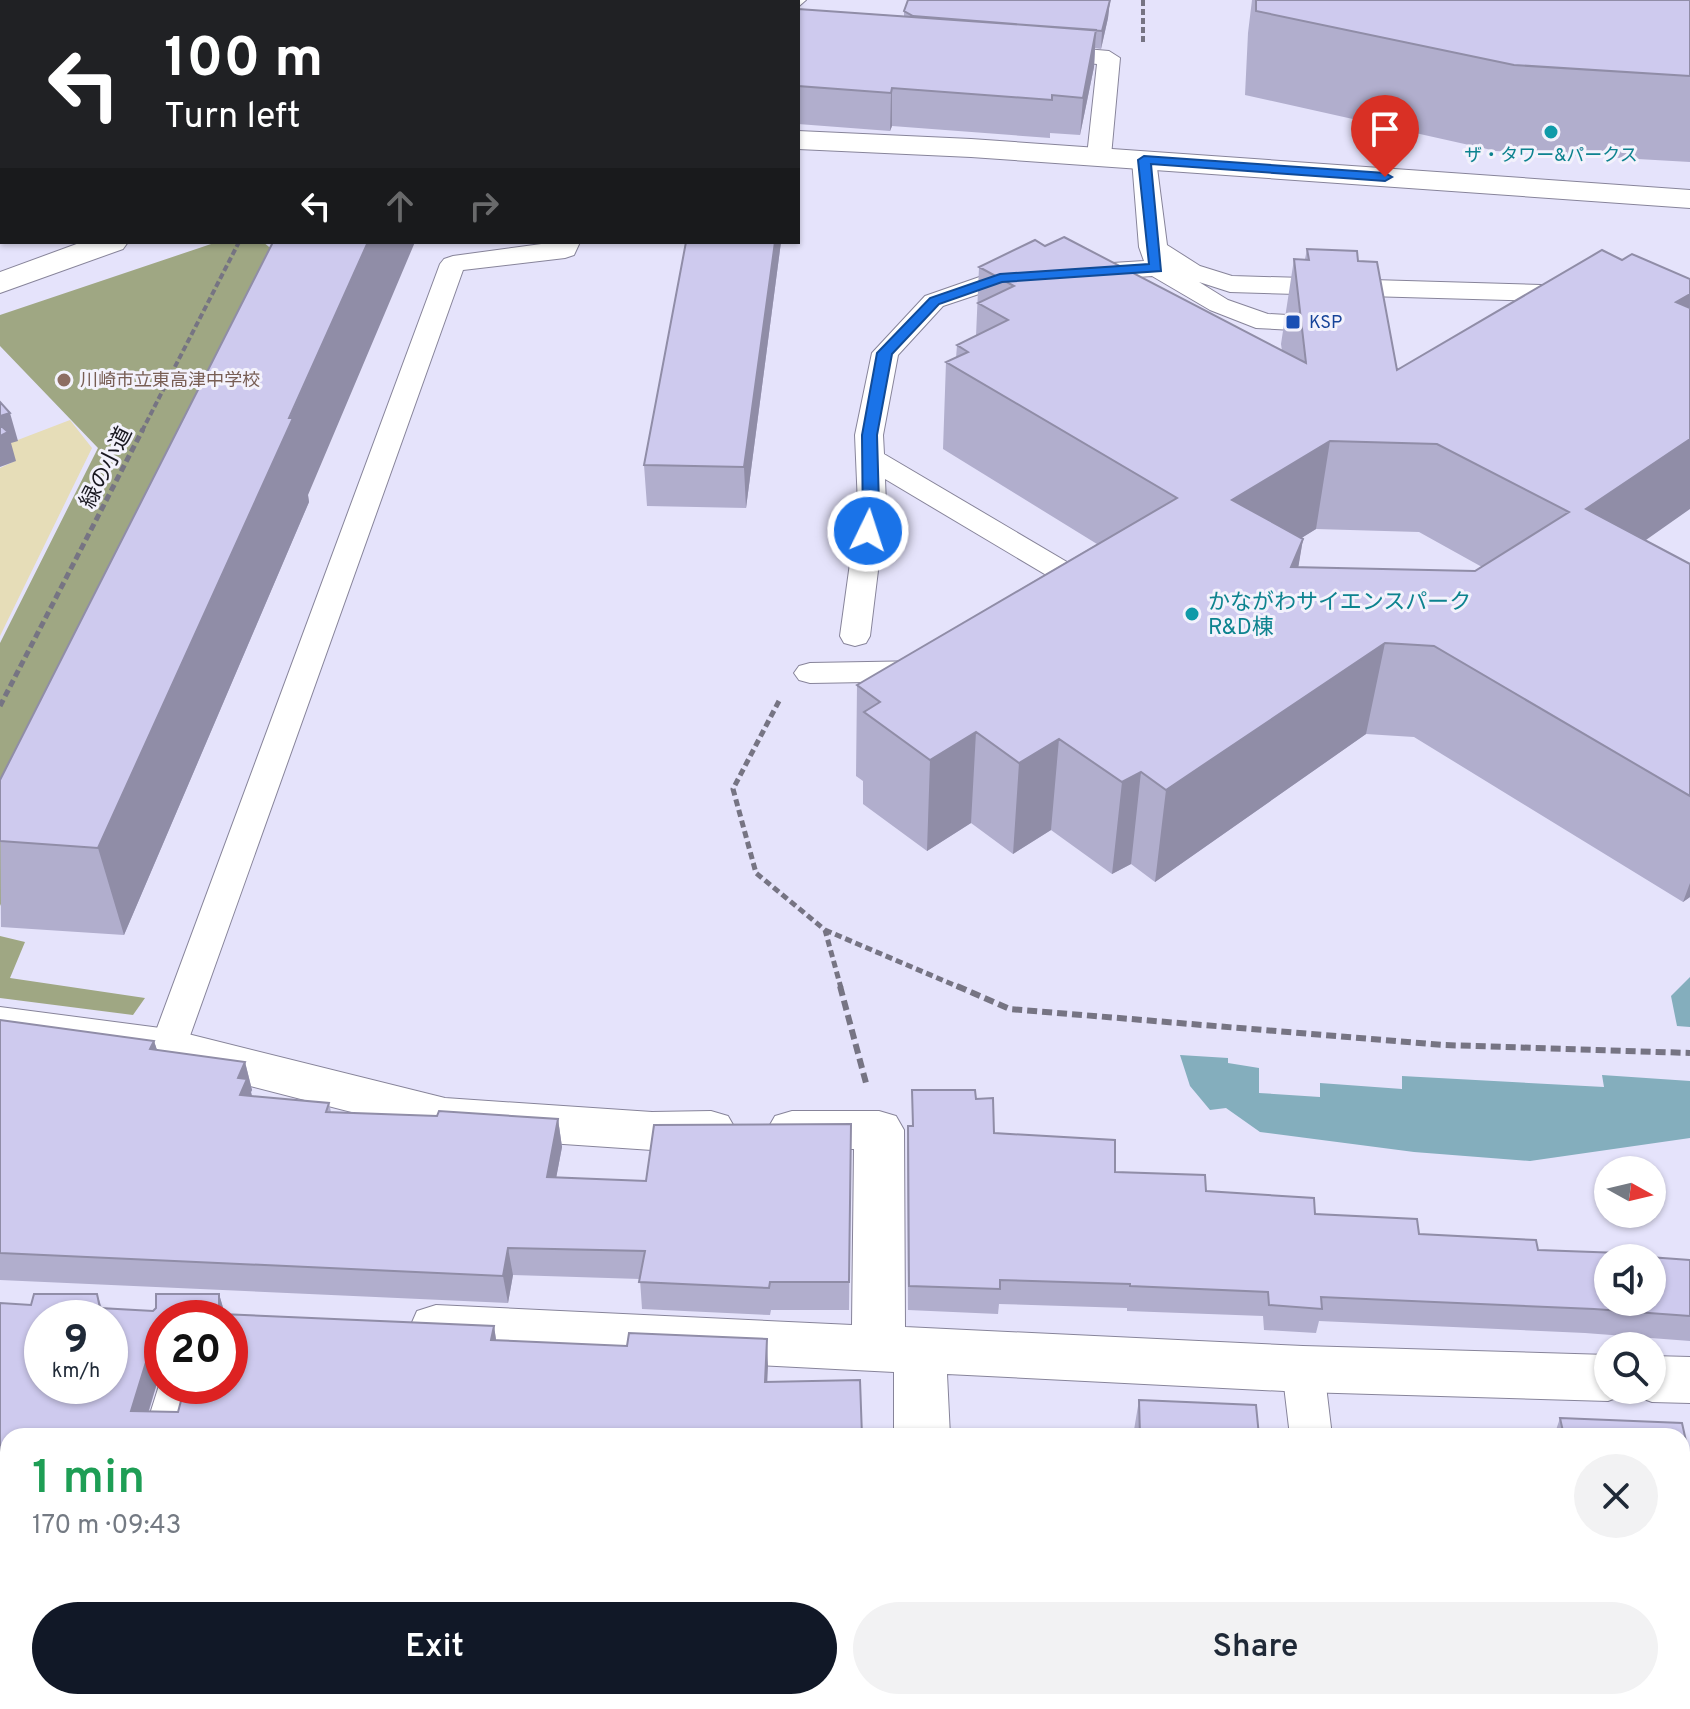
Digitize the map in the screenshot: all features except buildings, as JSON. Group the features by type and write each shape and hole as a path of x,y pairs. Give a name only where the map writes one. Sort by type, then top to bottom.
{"street":[{"path":"800,140 1099,156 1690,199"},
{"path":"0,283 107,244"},
{"path":"0,1025 168,1047 445,1117 652,1131 879,1130 899,1349 920,1428"},
{"path":"394,1325 1303,1369 1594,1378"},
{"path":"1666,1379 1690,1380"}],"lane":[{"path":"1031,52 1109,58 1099,156"},
{"path":"1144,160 1154,257 1219,305 1265,322 1350,324"},
{"path":"168,1047 453,264 565,250 567,244"},
{"path":"855,636 872,505 869,435 885,353 934,301 1000,278 1154,257 1230,284 1595,294"},
{"path":"1384,314 1415,290"},
{"path":"870,458 1073,578 1073,596 1046,611"},
{"path":"810,673 937,671 951,664"},
{"path":"1303,1369 1310,1428"},
{"path":"166,1428 173,1404"}],"path":[{"name":"緑の小道","path":"0,706 238,244"},
{"path":"810,673 779,700 733,789 756,873 825,930 1010,1009 1444,1045 1690,1053"},
{"path":"825,930 879,1130"}],"green space":[{"path":"211,244 265,244 301,273 0,906 0,643 98,448 0,346 0,315"},
{"path":"0,936 25,942 10,978 145,998 133,1015 0,998"}],"sand":[{"path":"70,420 92,448 0,636 0,468 15,461 2,446"}],"water":[{"path":"1690,977 1690,1027 1677,1026 1671,996"},
{"path":"1180,1055 1228,1058 1228,1063 1259,1068 1259,1093 1320,1097 1320,1083 1402,1089 1402,1076 1604,1087 1602,1075 1690,1081 1690,1138 1530,1161 1414,1152 1260,1132 1226,1108 1210,1110 1190,1086"}],"place":[{"name":"ザ・タワー&パークス","path":"1551,132"},
{"name":"KSP","path":"1293,322"},
{"name":"川崎市立東高津中学校","path":"64,380"},
{"name":"かながわサイエンスパーク R&D棟","path":"1192,614"}],"route":[{"path":"868,531 872,505 869,435 885,353 934,301 1000,278 1157,268 1152,247 1144,160 1385,177"}]}
